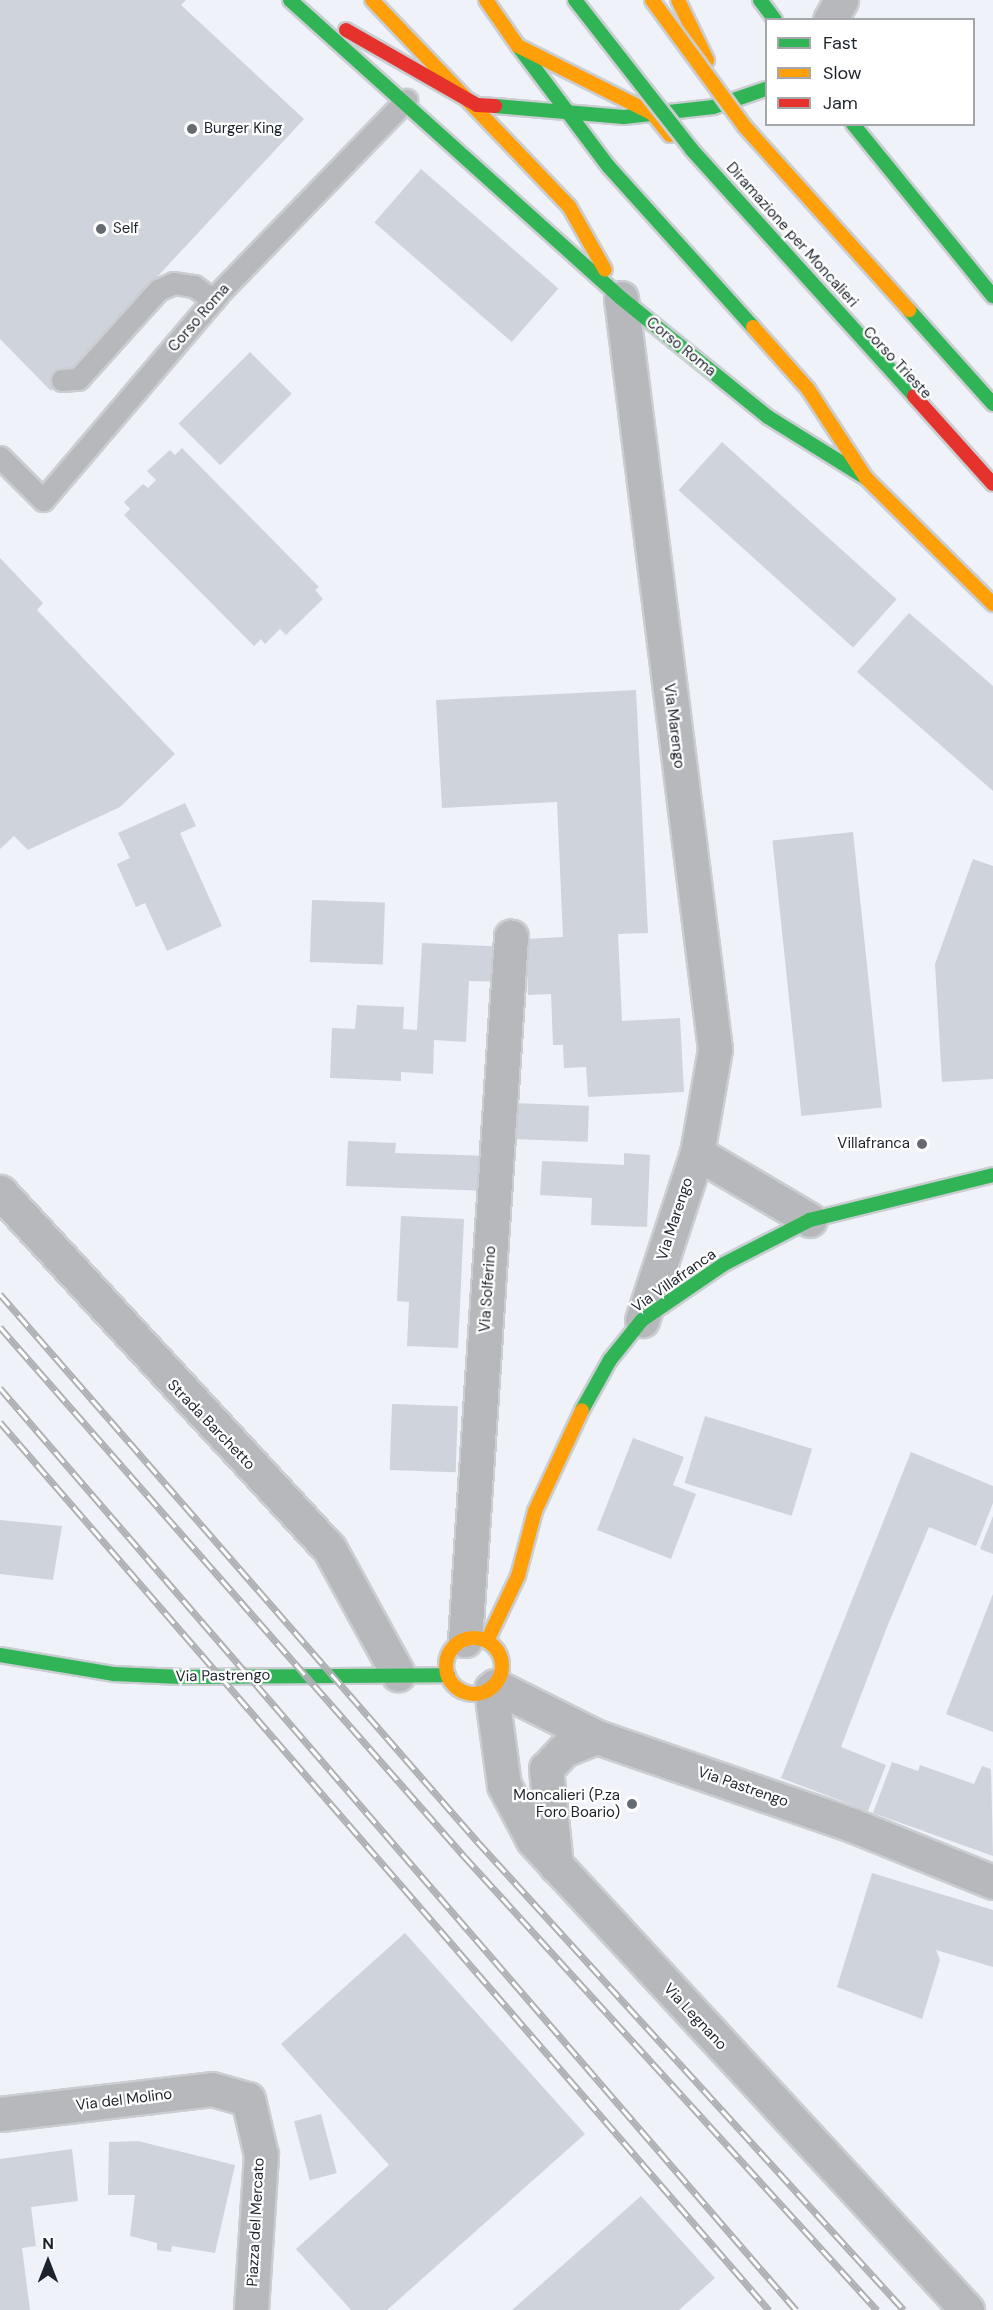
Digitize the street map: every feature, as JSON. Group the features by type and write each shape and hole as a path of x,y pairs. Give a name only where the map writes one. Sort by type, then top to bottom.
{"main road":[{"name":"Corso Roma","path":"290,0 406,100 621,298 768,417 866,477"},
{"path":"316,0 322,26 351,31 477,105 566,114 653,114 736,100 765,89"},
{"path":"372,0 477,105 568,206 621,298"},
{"name":"Corso Trieste","path":"486,0 518,46 653,114 993,492"},
{"name":"Diramazione per Moncalieri","path":"575,0 692,150 993,484"},
{"path":"652,0 745,127 993,404"},
{"name":"Corso Trieste","path":"678,0 706,58 736,100 809,216 993,424"},
{"path":"760,0 774,18"},
{"name":"Corso Roma","path":"518,46 566,114 808,389 866,477 993,604"},
{"path":"855,126 993,296"},
{"name":"Via Villafranca","path":"476,1640 518,1576 535,1511 563,1443 610,1360 642,1320 724,1264 810,1220 993,1174"},
{"path":"476,1640 503,1665 493,1688 477,1695 462,1692 448,1676 450,1652 476,1640"},
{"name":"Via Pastrengo","path":"0,1655 114,1674 448,1676"}],"street":[{"path":"831,18 841,0"},
{"name":"Via Marengo","path":"621,298 715,1049 697,1153 642,1320"},
{"name":"Via Solferino","path":"476,1640 511,938"},
{"path":"697,1153 810,1220"},
{"name":"Strada Barchetto","path":"0,1192 329,1548 398,1674"},
{"name":"Via Pastrengo","path":"493,1688 597,1737 852,1825 993,1882"},
{"name":"Via Legnano","path":"493,1688 504,1785 515,1814 556,1866 967,2310"},
{"path":"556,1866 546,1769 564,1750 597,1737"},
{"name":"Via del Molino","path":"0,2114 212,2089 248,2099"},
{"name":"Piazza del Mercato","path":"248,2099 261,2155 251,2310"}],"lane":[{"name":"Corso Roma","path":"0,457 43,500 213,300 406,100"},
{"path":"62,380 78,379 158,290 174,284 194,286 213,300"}],"building":[{"name":"Self","path":"0,0 186,0 181,5 304,119 51,391 0,339"},
{"path":"421,169 558,288 512,342 374,223"},
{"path":"250,352 292,394 220,465 179,423"},
{"path":"722,442 897,599 853,648 679,490"},
{"path":"182,448 319,587 315,590 323,599 286,635 280,629 265,644 261,639 254,646 124,515 130,509 124,502 143,484 148,488 156,480 147,471 170,450 175,455"},
{"path":"0,558 43,603 37,610 175,754 120,807 28,850 14,836 0,849"},
{"path":"909,613 993,686 993,791 857,672"},
{"path":"636,690 648,933 618,934 622,1021 680,1018 684,1092 588,1097 586,1067 564,1068 563,1045 553,1045 551,994 528,995 526,939 563,937 557,802 442,808 436,700"},
{"path":"185,803 196,826 180,833 222,926 167,951 145,903 136,907 117,864 130,858 118,833"},
{"path":"853,832 882,1107 801,1116 772,840"},
{"path":"973,859 993,866 993,1079 942,1082 935,964"},
{"path":"312,900 385,903 383,965 310,962"},
{"path":"422,943 510,947 508,982 469,981 466,1042 434,1040 433,1074 401,1072 401,1081 330,1078 332,1028 355,1029 357,1005 404,1007 403,1029 417,1030"},
{"path":"513,1103 589,1106 588,1142 512,1139"},
{"path":"348,1141 396,1143 395,1153 492,1156 490,1191 346,1186"},
{"path":"624,1153 650,1155 647,1227 591,1225 592,1198 540,1195 542,1161 624,1165"},
{"path":"401,1216 464,1219 458,1348 407,1346 409,1302 397,1301"},
{"path":"392,1404 458,1406 456,1472 390,1470"},
{"path":"705,1416 812,1449 792,1516 685,1483"},
{"path":"633,1438 684,1457 673,1485 696,1494 671,1559 597,1530"},
{"path":"911,1452 993,1486 993,1503 976,1546 929,1527 887,1627 841,1747 886,1765 868,1811 781,1778"},
{"path":"993,1516 993,1554 980,1549"},
{"path":"0,1520 62,1526 53,1580 0,1574"},
{"path":"993,1594 993,1732 946,1714"},
{"path":"892,1762 918,1771 920,1765 974,1784 982,1766 991,1769 993,1856 873,1813"},
{"path":"872,1873 993,1910 993,1967 936,1950 940,1960 922,2019 837,1987"},
{"path":"405,1933 585,2134 387,2310 351,2310 296,2249 389,2165 281,2044"},
{"path":"321,2114 337,2173 310,2180 294,2121"},
{"path":"138,2141 235,2165 215,2253 172,2246 171,2252 157,2250 157,2243 130,2236 135,2195 108,2195 109,2142"},
{"path":"72,2149 78,2201 31,2207 36,2246 22,2248 30,2310 0,2310 0,2159"},
{"path":"641,2196 715,2278 679,2310 512,2310"}],"railway":[{"path":"0,1294 477,1841 904,2310"},
{"path":"0,1327 464,1856 877,2310"},
{"path":"0,1388 796,2310"},
{"path":"0,1422 769,2310"}],"traffic: fast":[{"path":"290,0 621,298 768,417 866,478"},
{"path":"575,0 692,150 914,396"},
{"path":"760,0 774,18"},
{"path":"518,46 609,167 753,327"},
{"path":"495,106 624,117 713,107 765,89"},
{"path":"855,126 993,296"},
{"path":"909,310 993,404"},
{"path":"582,1410 610,1360 642,1320 724,1264 810,1220 993,1175"},
{"path":"0,1655 114,1674 181,1677 448,1675"}],"traffic: slow":[{"path":"372,0 569,206 605,270"},
{"path":"486,0 518,46 653,114 670,135"},
{"path":"652,0 745,127 909,310"},
{"path":"678,0 707,60"},
{"path":"753,327 808,389 866,478 993,604"},
{"path":"487,1641 518,1576 535,1511 582,1410"},
{"path":"474,1638 485,1640 494,1646 500,1655 502,1666 500,1677 494,1686 485,1692 474,1694 463,1692 454,1686 448,1677 446,1666 448,1655 454,1646 463,1640 474,1638"}],"traffic: jam":[{"path":"346,30 477,105 495,106"},
{"path":"914,396 993,484"}],"place":[{"name":"Burger King","path":"192,129"},
{"name":"Self","path":"101,229"},
{"name":"Villafranca","path":"922,1144"},
{"name":"Moncalieri (P.za Foro Boario)","path":"632,1804"}]}
